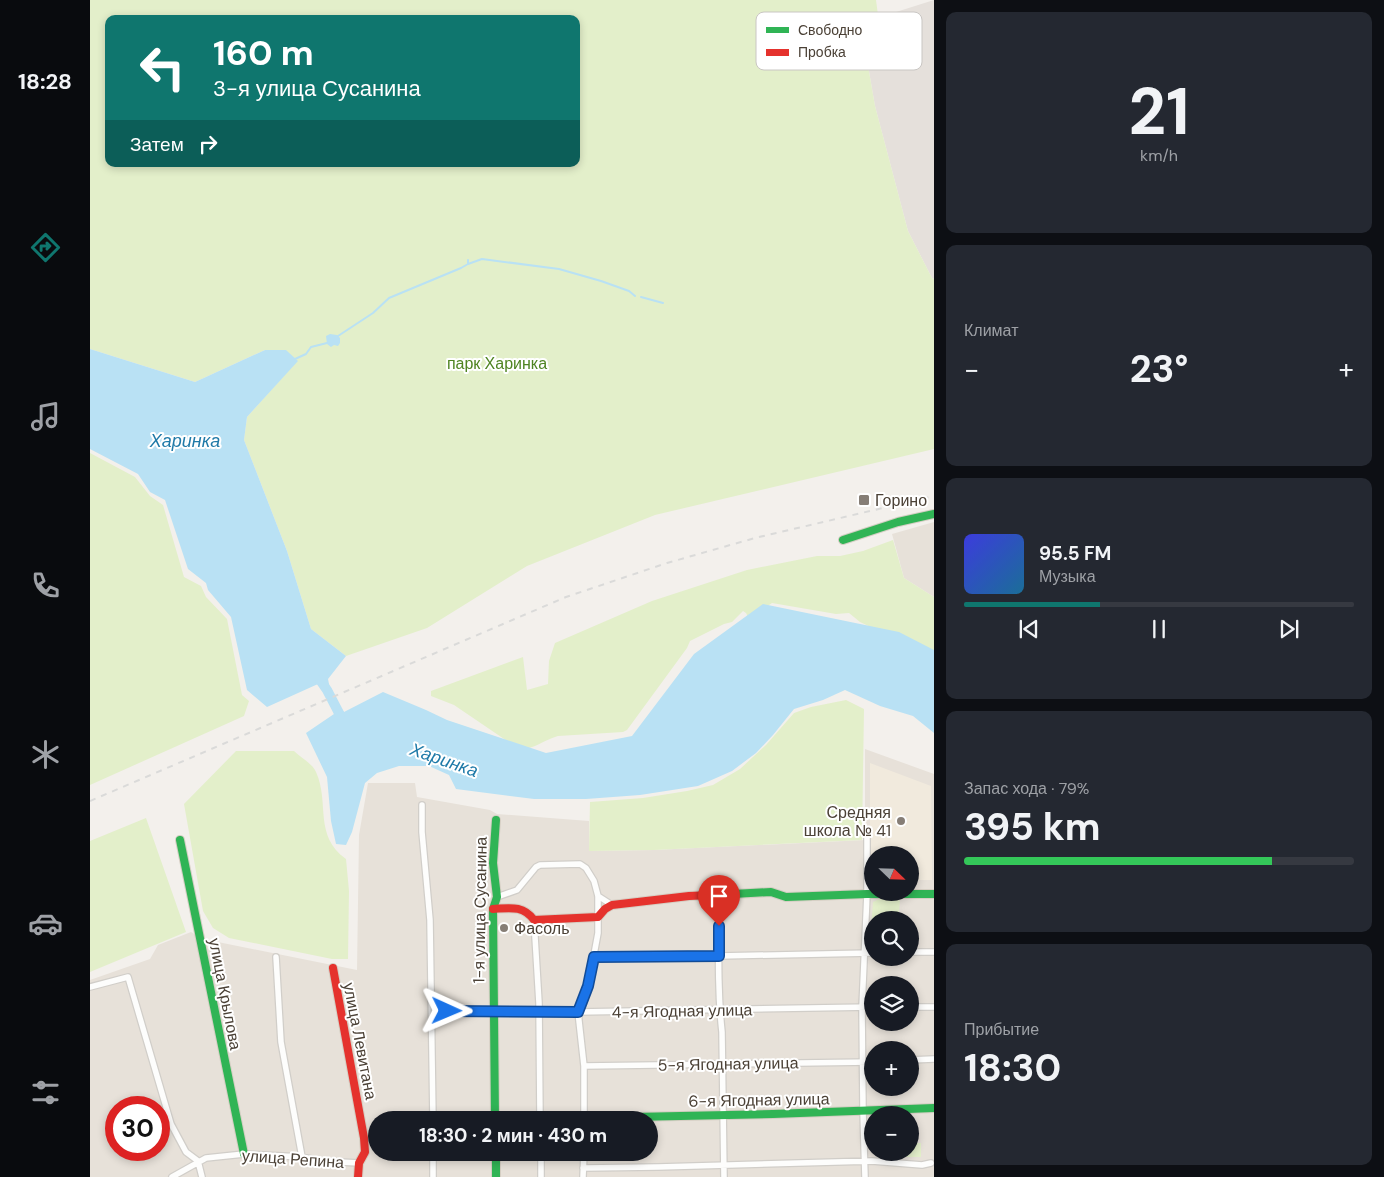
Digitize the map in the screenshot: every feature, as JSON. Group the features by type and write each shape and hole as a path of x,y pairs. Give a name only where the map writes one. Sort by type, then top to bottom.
{"street":[{"path":"842,540 898,522 934,514"},
{"path":"422,805 422,832 430,920 433,1111"},
{"name":"1-я улица Сусанина","path":"495,1111 493,909 497,897 494,863 496,820"},
{"path":"867,838 867,846"},
{"name":"улица Крылова","path":"180,840 244,1154"},
{"path":"497,897 517,890 536,867 580,864 586,868 594,881 598,896 598,933 588,986 578,1012 584,1066 584,1111"},
{"path":"534,920 598,917 605,909 612,905 688,896 771,892 786,897 864,894"},
{"path":"919,894 934,894"},
{"path":"598,896 612,905"},
{"path":"719,896 724,1177"},
{"path":"493,909 520,908 529,911 534,920 540,1111"},
{"path":"919,952 934,952"},
{"path":"594,957 864,953"},
{"path":"276,957 281,1042 302,1157"},
{"path":"864,966 862,1007 865,1177"},
{"name":"улица Левитана","path":"333,968 364,1138 365,1152 359,1163 358,1177"},
{"path":"90,987 128,977 171,1124 186,1152 198,1161 202,1177"},
{"name":"4-я Ягодная улица","path":"432,1010 578,1012 862,1007"},
{"path":"919,1007 934,1007"},
{"path":"919,1060 934,1059"},
{"name":"5-я Ягодная улица","path":"584,1066 864,1062"},
{"name":"6-я Ягодная улица","path":"658,1116 934,1108"},
{"name":"улица Репина","path":"172,1177 206,1158 244,1154 302,1157 321,1161 359,1163"},
{"path":"433,1161 433,1177"},
{"path":"496,1161 496,1177"},
{"path":"541,1161 541,1177"},
{"path":"582,1177 583,1161"},
{"path":"583,1168 872,1161 922,1165 931,1163"}],"shaded area":[{"path":"934,0 934,279 908,231 875,106 869,70 922,70 922,12 896,12"},
{"path":"934,522 934,597 904,578 892,534"},
{"path":"865,749 934,774 934,1177 90,1177 90,980 150,959 158,945 191,932 203,939 357,970 359,835 368,783 415,783 417,797 490,810 497,814 589,821 589,851 654,850 865,840"},
{"name":"Средняя школа № 41","path":"870,763 931,786 932,880 919,880 919,846 870,846"}],"green space":[{"name":"парк Харинка","path":"90,0 876,0 878,12 756,12 756,70 869,70 875,106 908,231 934,279 934,449 655,515 527,566 427,628 346,656 311,629 287,551 244,440 247,417 297,361 265,350 195,382 90,349"},
{"path":"90,453 135,477 150,496 163,505 184,577 201,586 206,597 227,619 242,695 249,701 244,716 90,785"},
{"path":"893,540 904,578 934,597 934,657 860,622 849,613 836,614 772,603 749,619 743,611 732,622 690,641 687,648 627,730 623,732 558,736 529,748 519,749 454,705 431,696 431,691 523,657 527,690 548,684 549,661 555,643 652,601 747,570 817,556 840,556 863,551"},
{"path":"846,700 864,709 862,840 654,850 589,851 590,802 643,798 713,785 740,769 766,745 794,713 811,707"},
{"path":"236,751 294,751 309,763 316,772 320,784 329,840 346,859 349,891 348,959 332,959 229,938 213,928 203,911 184,804"},
{"path":"146,818 186,932 90,972 90,841"},
{"path":"900,901 899,911 872,911 873,902"},
{"path":"919,1143 921,1143 921,1157 919,1157"}],"water":[{"path":"330,334 337,335 340,338 338,346 334,345 331,347 327,344 326,336"},
{"name":"Харинка","path":"90,349 195,382 265,350 286,350 298,361 247,417 244,440 287,551 311,629 346,656 328,679 330,689 325,691 318,684 267,707 247,690 231,617 208,590 206,583 188,569 165,500 150,492 138,474 90,449"},
{"path":"763,604 899,632 934,650 934,733 913,716 880,706 845,690 823,700 794,709 756,753 732,771 698,786 640,795 586,799 534,799 456,789 449,775 429,766 399,766 377,773 365,783 352,832 346,845 336,844 331,821 327,777 306,733 334,714 332,705 337,704 344,712 383,692 447,720 546,753 632,736 694,654"}],"waterway":[{"path":"468,264 482,259 559,269 601,281 629,291 635,296"},
{"path":"338,336 373,313 389,298 461,268 468,264 468,260"},
{"path":"641,297 663,303"},
{"path":"295,359 306,354 311,347 327,343"},
{"name":"Харинка","path":"320,680 340,715"}],"railway":[{"path":"90,801 566,597 667,563 755,538 934,496"}],"traffic: fast":[{"path":"843,540 898,522 934,514"},
{"path":"495,1111 493,909 497,897 493,863 496,820"},
{"path":"180,840 244,1154"},
{"path":"733,894 771,892 786,897 934,894"},
{"path":"658,1116 934,1108"},
{"path":"496,1161 496,1177"}],"traffic: jam":[{"path":"493,909 516,908 530,915 534,920 598,917 605,909 612,905 689,896 733,894"},
{"path":"333,968 364,1138 365,1152 359,1163 358,1177"}],"place":[{"name":"Горино","path":"864,500"},
{"name":"Средняя школа № 41","path":"901,821"},
{"name":"Фасоль","path":"504,928"}],"route":[{"path":"447,1011 578,1012 588,986 594,957 719,956 719,926"}]}
